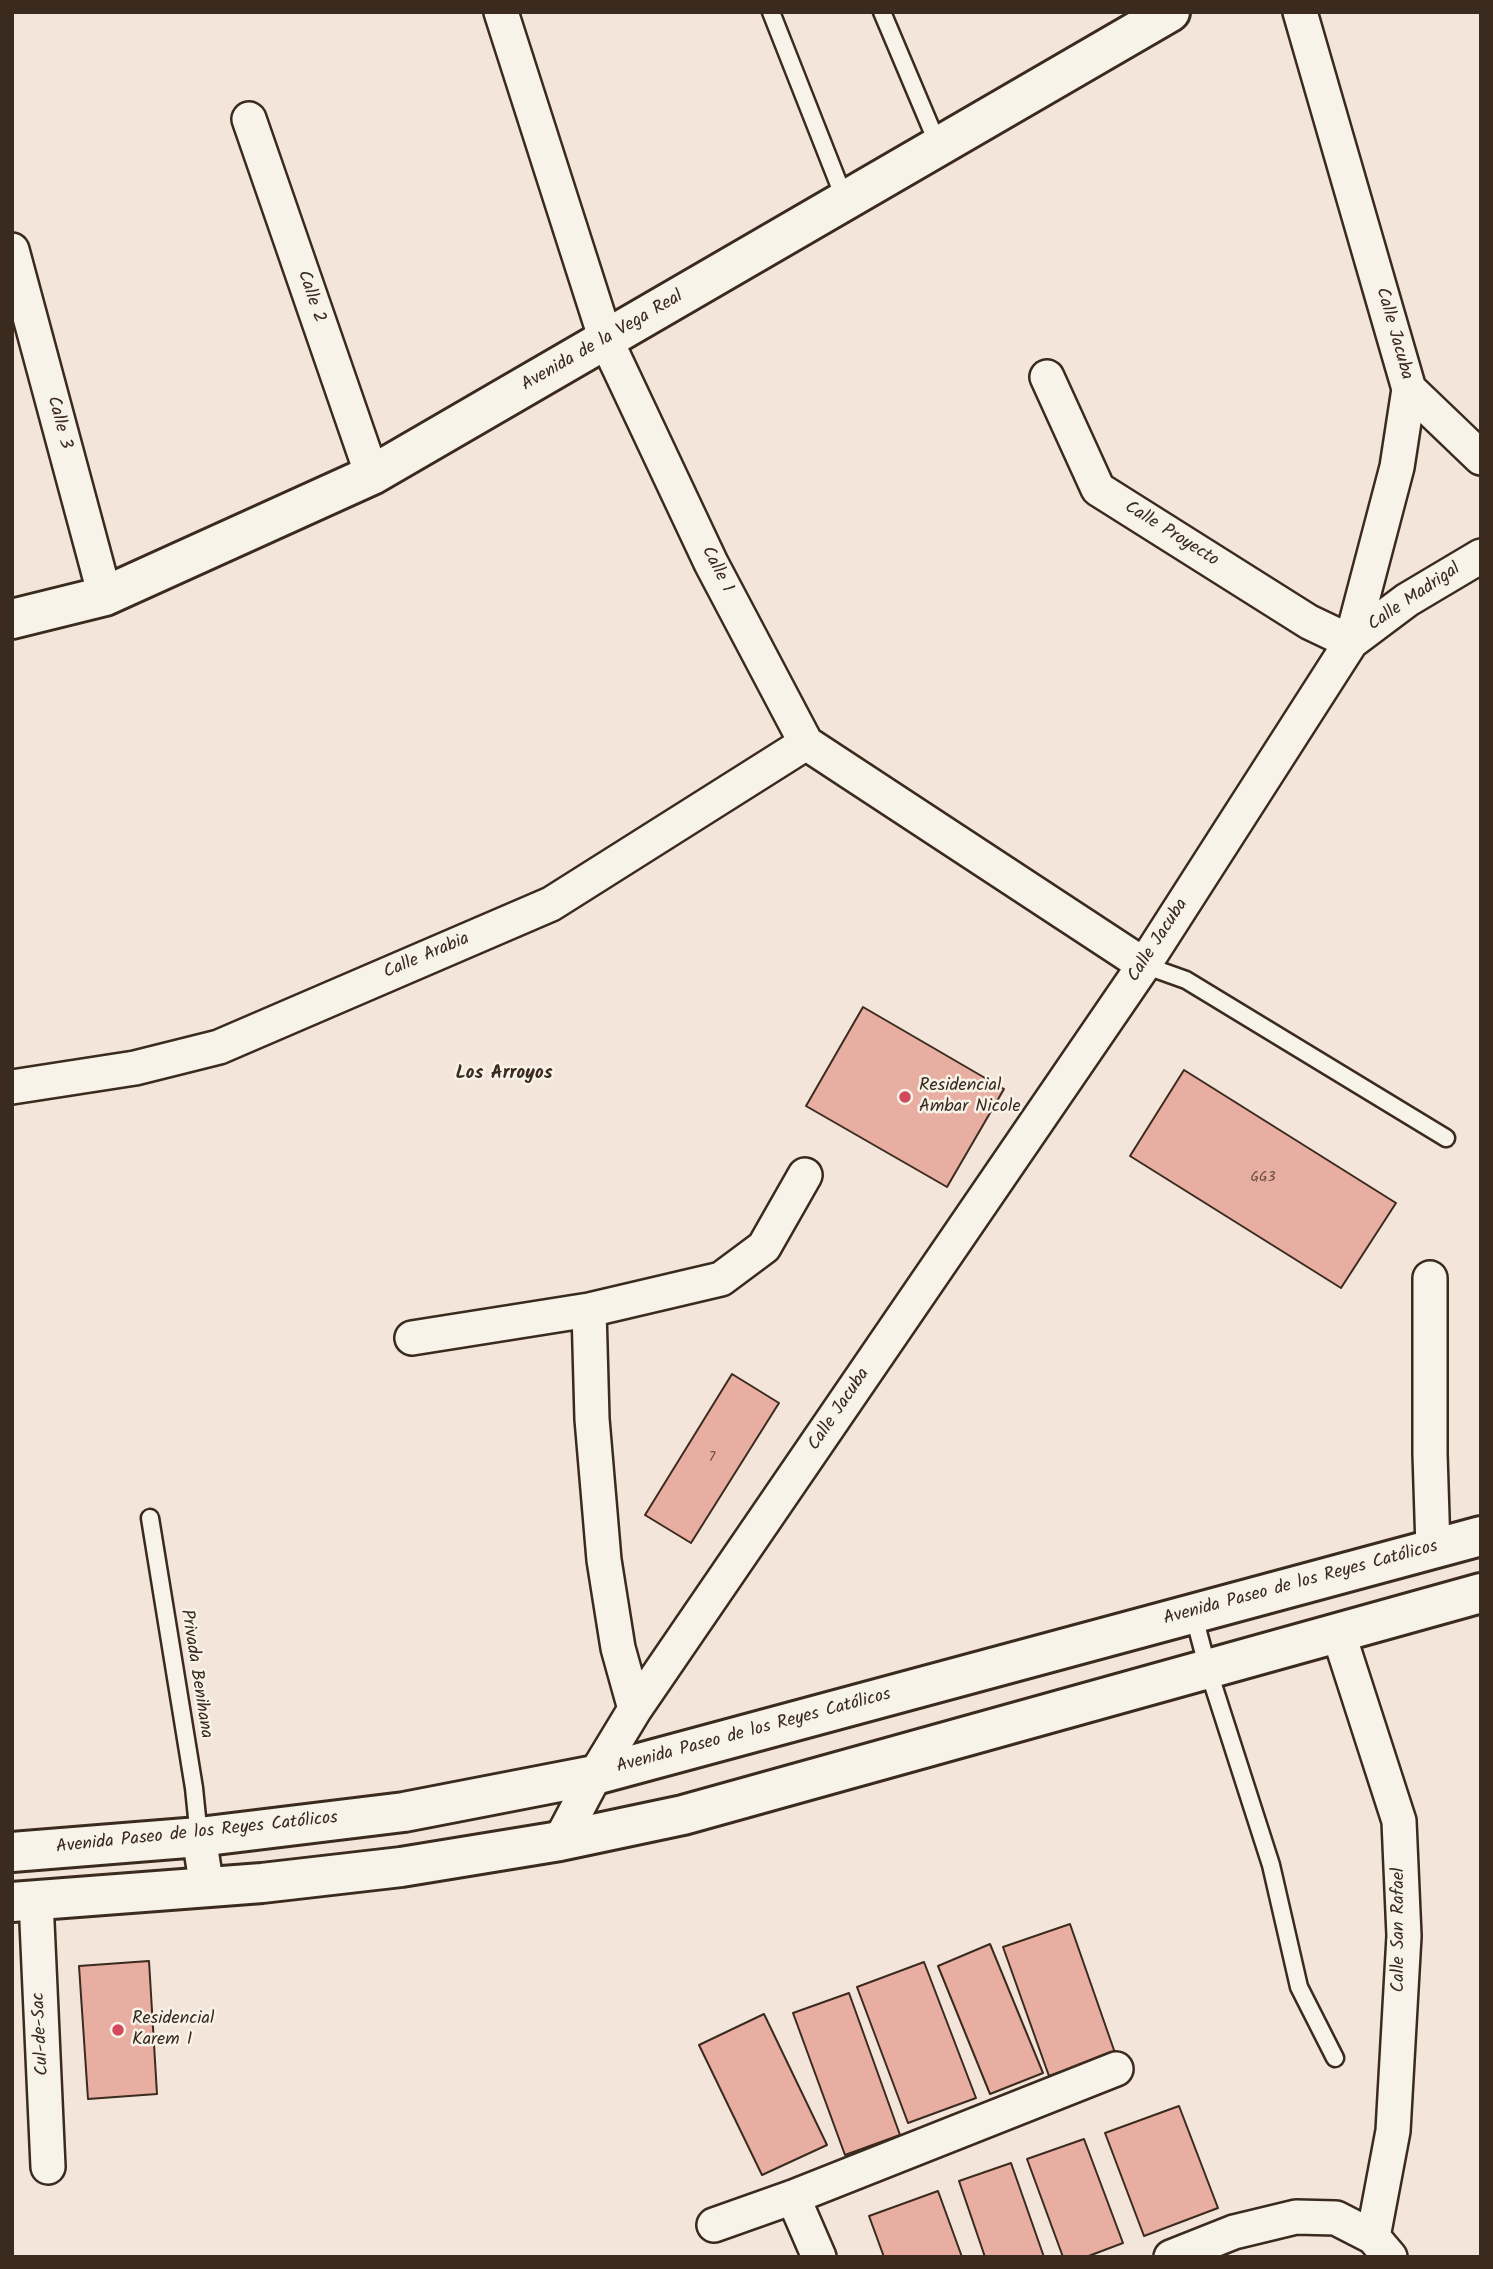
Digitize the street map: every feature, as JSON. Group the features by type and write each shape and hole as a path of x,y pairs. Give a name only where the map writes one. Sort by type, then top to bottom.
{"main road":[{"name":"Avenida de la Vega Real","path":"12,620 105,596 372,475 1170,12"},
{"name":"Avenida Paseo de los Reyes Católicos","path":"12,1852 199,1837 404,1812 595,1775 1481,1536"},
{"path":"24,1901 207,1888 401,1867 560,1841 684,1815 1481,1593"}],"street":[{"name":"Calle 1","path":"501,12 606,341 711,563 806,743 1144,965"},
{"name":"Calle Jacuba","path":"560,1841 595,1775 635,1709 1144,965 1351,642 1397,467 1409,389 1300,12"},
{"name":"Calle 2","path":"248,119 372,475"},
{"name":"Calle 3","path":"12,250 105,596"},
{"name":"Calle Proyecto","path":"1047,377 1098,489 1309,622 1351,642"},
{"path":"1409,389 1481,458"},
{"name":"Calle Madrigal","path":"1351,642 1407,600 1481,556"},
{"name":"Calle Arabia","path":"12,1087 135,1068 219,1047 538,909 563,897 806,743"},
{"path":"412,1338 589,1310 721,1279 764,1247 804,1175"},
{"path":"1430,1278 1433,1548"},
{"path":"589,1310 592,1419 604,1560 618,1648 635,1709"},
{"name":"Calle San Rafael","path":"1338,1632 1399,1821 1404,1937 1393,2131 1382,2247"},
{"path":"199,1837 207,1888"},
{"name":"Cul-de-Sac","path":"24,1901 48,2167"},
{"path":"714,2225 793,2197 1116,2069"},
{"path":"793,2197 818,2257"},
{"path":"1171,2257 1234,2232 1296,2217 1336,2218 1382,2247"}],"lane":[{"path":"771,12 845,200"},
{"path":"883,12 939,147"},
{"path":"1144,965 1186,979 1446,1138"},
{"name":"Privada Benihana","path":"150,1518 194,1788 199,1837"},
{"path":"1193,1613 1208,1669 1271,1865 1299,1987 1335,2058"}],"building":[{"name":"Residencial Ambar Nicole","path":"863,1007 1004,1089 947,1187 806,1106"},
{"path":"1184,1070 1396,1203 1341,1288 1130,1156"},
{"path":"732,1374 779,1403 691,1543 645,1515"},
{"path":"1070,1924 1115,2053 1049,2076 1003,1947"},
{"path":"990,1944 1043,2073 990,2094 938,1966"},
{"name":"Residencial Karem I","path":"149,1961 157,2094 88,2099 79,1966"},
{"path":"924,1962 976,2098 908,2123 857,1987"},
{"path":"849,1993 900,2135 845,2155 793,2013"},
{"path":"764,2014 827,2145 762,2175 699,2045"},
{"path":"1179,2106 1218,2208 1144,2236 1105,2133"},
{"path":"1084,2139 1123,2243 1086,2257 1063,2257 1027,2159"},
{"path":"1011,2163 1044,2257 985,2257 959,2181"},
{"path":"938,2191 962,2257 884,2257 869,2216"}],"place":[{"name":"Residencial Ambar Nicole","path":"905,1097"},
{"name":"Residencial Karem I","path":"118,2030"}],"district":[{"name":"Los Arroyos","path":"504,1075"}]}
